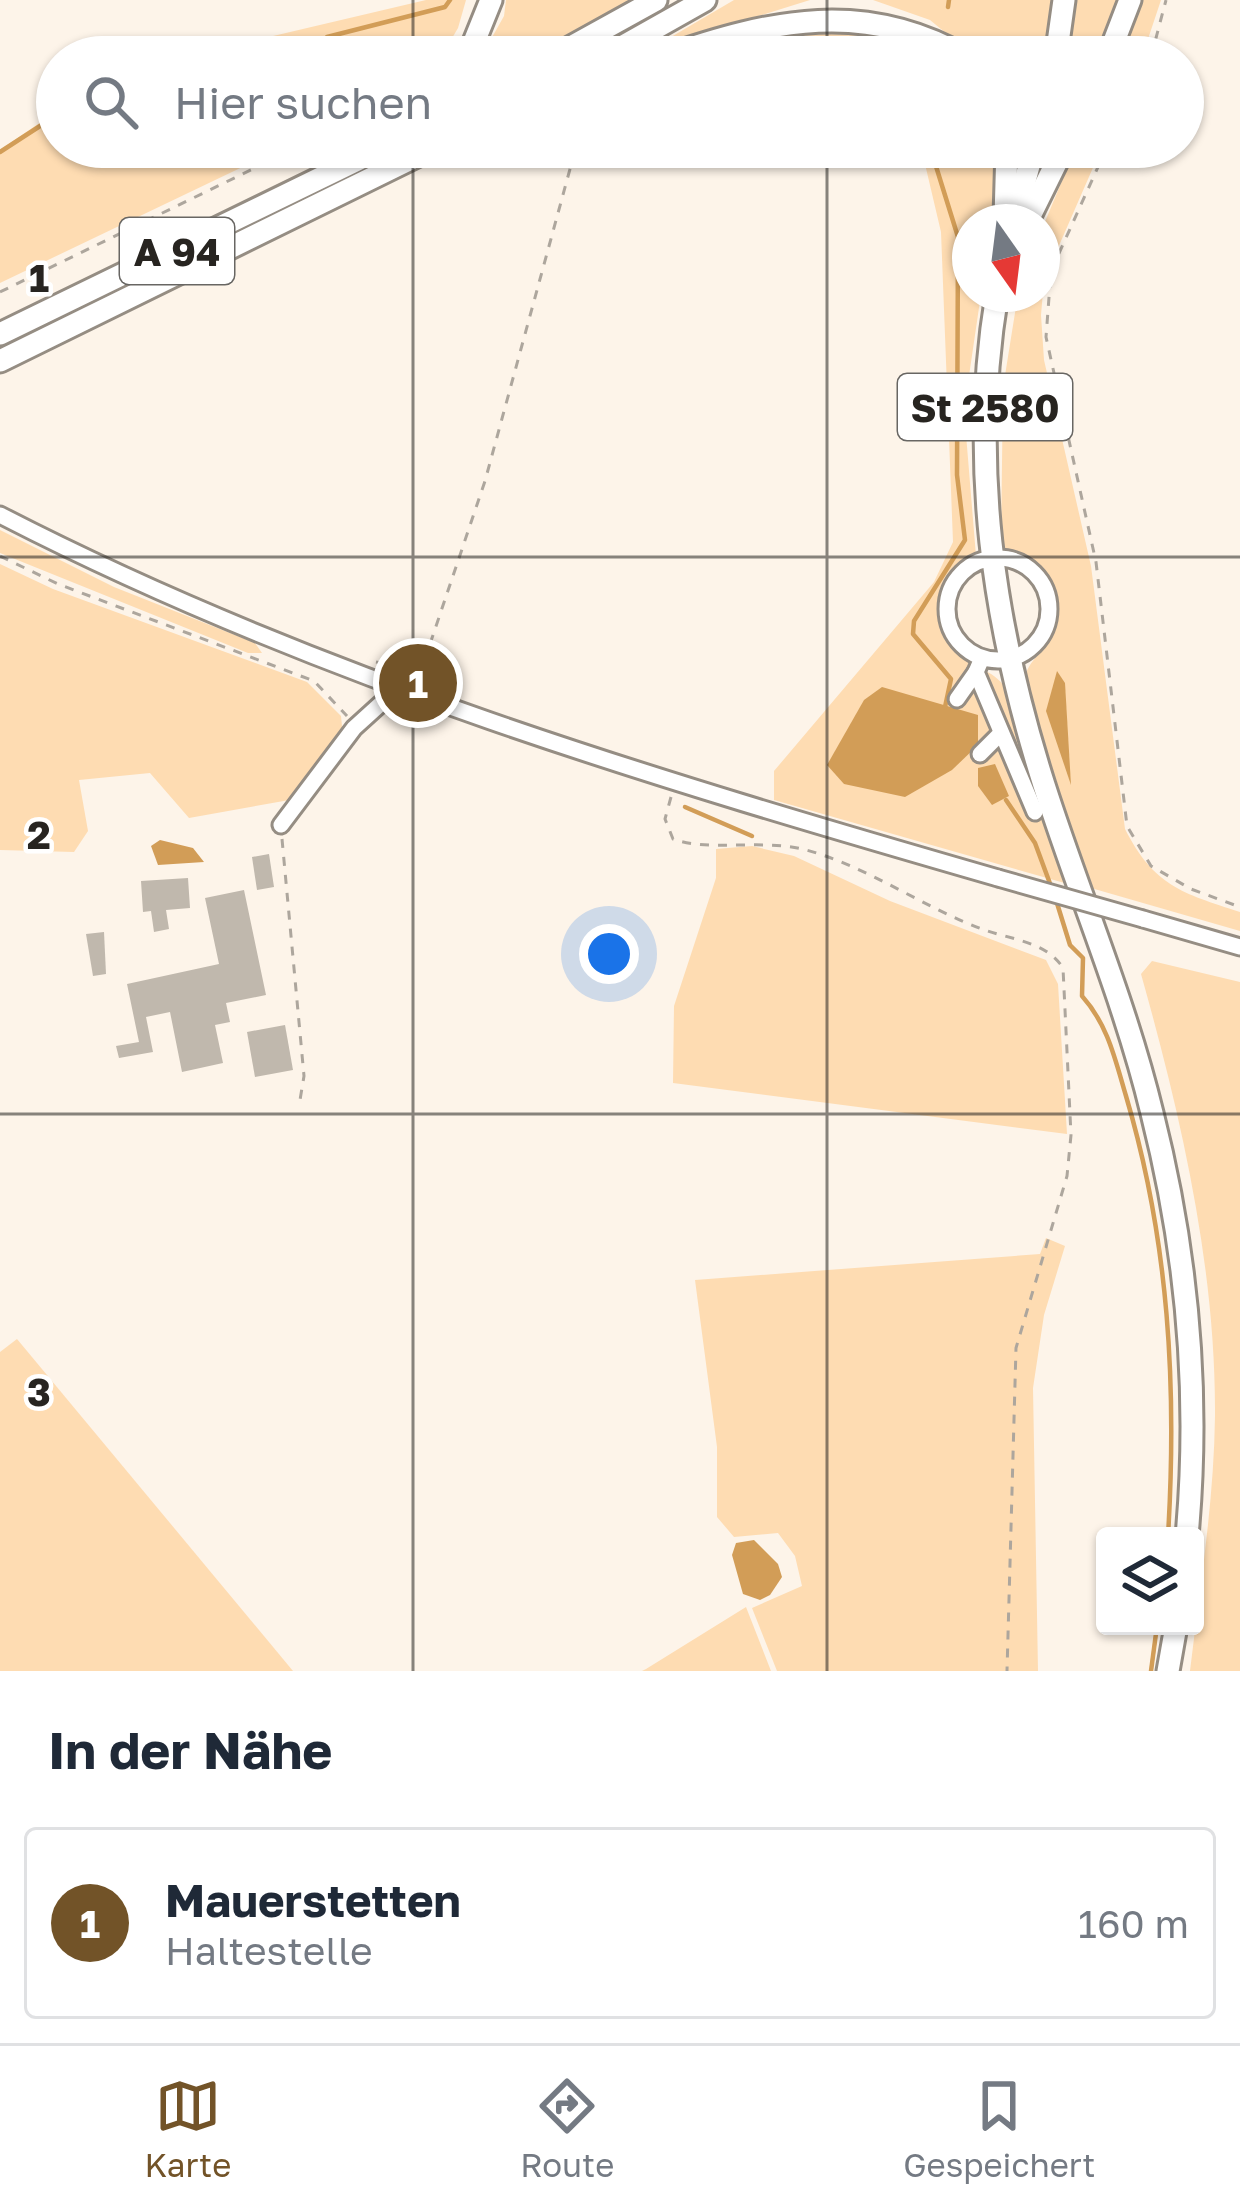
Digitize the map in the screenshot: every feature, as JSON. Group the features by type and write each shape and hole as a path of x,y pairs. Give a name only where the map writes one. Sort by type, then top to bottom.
{"highway":[{"path":"476,36 491,0"},
{"path":"591,36 656,0"},
{"path":"641,36 705,0"},
{"path":"1060,36 1064,0"},
{"path":"1116,36 1130,0"},
{"path":"723,36 796,10 862,4 918,22 936,36"},
{"name":"A 94","path":"0,334 334,168"},
{"name":"A 94","path":"0,362 393,168"},
{"path":"1004,204 1005,168"},
{"path":"1019,204 1028,168"},
{"path":"1036,204 1054,168"},
{"name":"St 2580","path":"994,312 986,370 984,440 991,559 1009,659 1045,787 1137,1060 1169,1190 1189,1352 1187,1527"},
{"path":"1168,1671 1174,1635"}],"street":[{"path":"0,515 134,580 397,689 675,783 1240,947"},
{"path":"957,699 979,665 1009,659 1042,635 1049,599 1029,568 991,559 966,570 955,581 947,611 957,640 979,665 1001,734 1035,812"},
{"path":"281,825 354,728 397,689"},
{"path":"980,754 1001,734"}],"path":[{"path":"1157,36 1166,0"},
{"path":"0,292 255,168"},
{"path":"416,670 485,481 570,168"},
{"path":"1098,168 1051,272 1046,337 1096,562 1127,826 1151,866 1240,907"},
{"path":"0,556 58,584 314,681 354,728"},
{"path":"369,662 416,670 439,687"},
{"path":"675,783 664,819 673,839 691,845 758,841 808,850 982,929 1054,954 1063,968 1071,1135 1067,1176 1016,1348 1007,1671"},
{"path":"281,825 304,1076 301,1100"}],"shaded area":[{"path":"426,0 466,0 453,36 273,36"},
{"path":"506,0 635,0 568,36 493,36 504,16"},
{"path":"734,0 810,0 694,36 673,36"},
{"path":"873,0 1054,0 1051,36 949,36 930,20"},
{"path":"1076,0 1123,0 1109,36 1072,36"},
{"path":"1139,0 1161,0 1149,36 1125,36"},
{"path":"850,11 905,36 764,36"},
{"path":"36,125 36,168 240,168 0,283 0,150"},
{"path":"926,168 1000,168 997,204 952,204 952,312 978,312 964,410 976,556 951,591 945,630 960,655 1005,687 1068,884 774,800 774,771 934,582 953,542 941,232"},
{"path":"1067,168 1093,168 1060,243 1060,204 1052,204"},
{"path":"1015,312 1041,312 1044,360 1091,566 1125,829 1147,863 1172,885 1240,912 1240,931 1091,888 1024,682 1057,621 1046,584 1005,552 1001,539 1003,388"},
{"path":"0,530 114,587 255,643 262,653 248,653 0,553"},
{"path":"0,564 53,589 307,682 341,716 343,736 295,799 189,818 150,773 79,780 88,831 74,852 0,850"},
{"path":"1057,671 1065,683 1071,785 1046,711"},
{"path":"882,687 978,715 978,745 952,770 905,797 844,784 827,765 864,700"},
{"path":"995,764 1009,796 992,805 978,786 978,768"},
{"path":"160,840 193,848 204,862 158,865 151,846"},
{"path":"752,846 794,856 890,901 1046,960 1058,984 1067,1134 673,1083 674,1006 716,878 716,849"},
{"path":"1152,961 1240,982 1240,1671 1190,1671 1195,1635 1204,1635 1214,1360 1193,1193 1141,974"},
{"path":"1046,1238 1065,1246 1044,1315 1033,1388 1038,1671 777,1671 752,1608 802,1586 795,1556 778,1533 734,1537 717,1517 717,1447 695,1280 1040,1254"},
{"path":"17,1339 293,1671 0,1671 0,1352"},
{"path":"754,1540 778,1564 782,1577 770,1595 760,1600 743,1594 732,1555 736,1543"},
{"path":"746,1607 771,1671 642,1671 646,1669"}],"building":[{"path":"269,854 274,887 257,890 252,857"},
{"path":"188,878 190,908 166,910 169,929 154,932 151,911 143,912 141,881"},
{"path":"244,890 266,995 226,1003 230,1022 215,1025 223,1063 182,1072 170,1012 146,1017 153,1052 119,1058 116,1046 139,1042 127,984 219,964 205,898"},
{"path":"104,932 106,974 93,976 86,934"},
{"path":"285,1025 293,1070 255,1077 247,1032"}],"waterway":[{"path":"331,36 445,7 450,0"},
{"path":"948,7 949,0"},
{"path":"0,152 36,129"},
{"path":"937,168 958,237 957,475 965,540 914,621 913,634 951,679 945,707"},
{"path":"1006,800 1035,843 1052,889"},
{"path":"685,807 752,836"},
{"path":"1056,900 1070,945 1083,958 1082,996 1114,1056 1152,1205 1170,1369 1168,1527"},
{"path":"1151,1671 1156,1635"}],"place":[{"name":"Mauerstetten","path":"418,683"}]}
